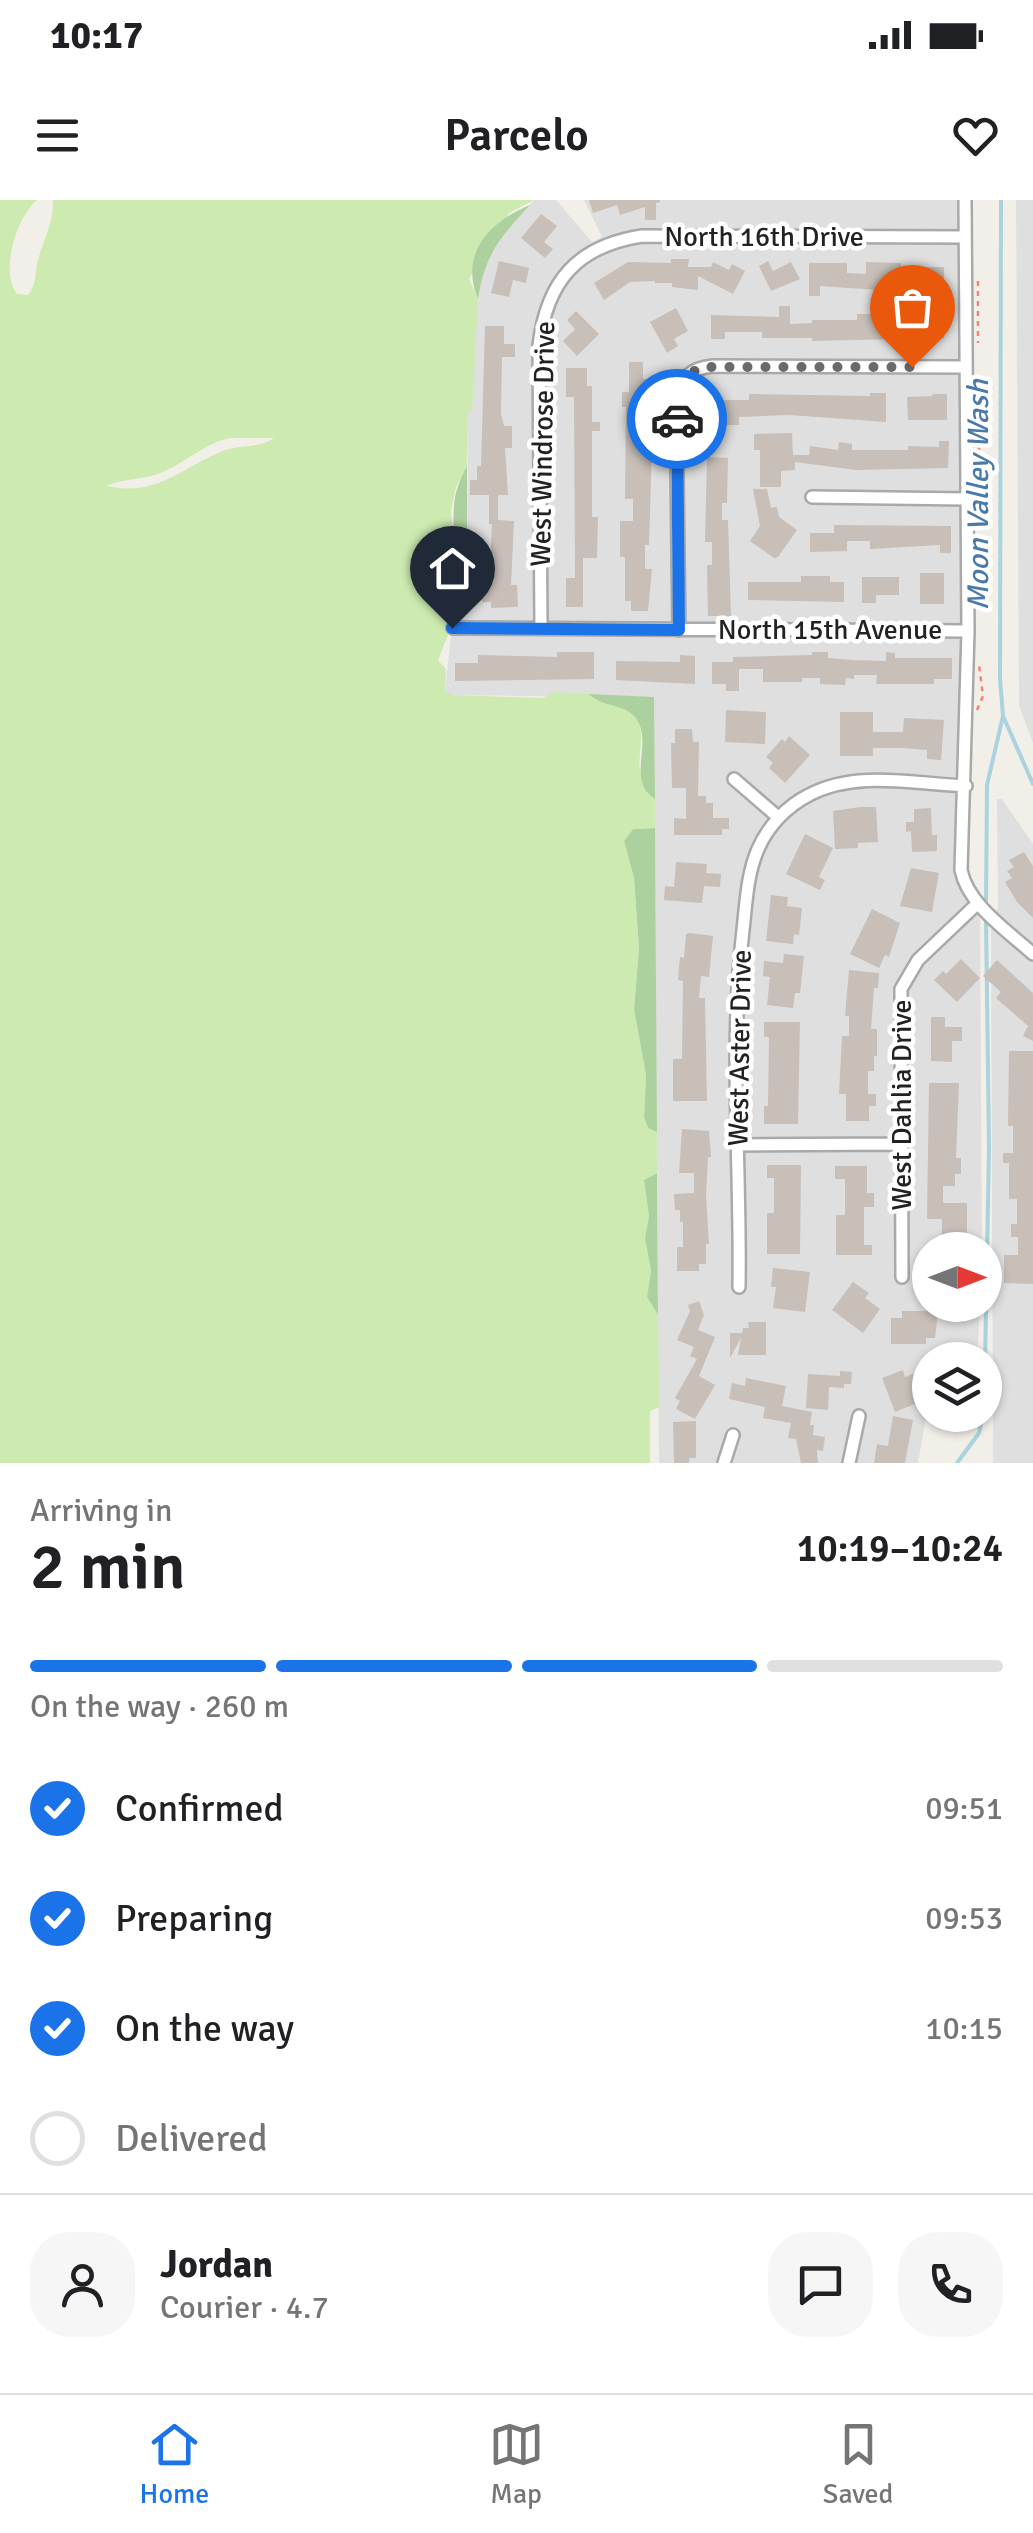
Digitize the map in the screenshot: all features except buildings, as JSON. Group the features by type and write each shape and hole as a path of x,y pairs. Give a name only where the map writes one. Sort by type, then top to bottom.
{"street":[{"path":"965,200 968,631 962,870 967,888 980,904 1033,954"},
{"name":"North 16th Drive","path":"571,268 607,244 642,236 964,237"},
{"name":"West Windrose Drive","path":"541,628 539,345 543,314 556,286 571,268"},
{"path":"679,630 676,398 689,373 713,366 966,367"},
{"path":"812,498 967,499"},
{"name":"North 15th Avenue","path":"452,628 968,631"},
{"path":"734,779 778,817 806,796 844,782 966,786"},
{"name":"West Aster Drive","path":"740,1287 738,980 756,851 778,817"},
{"name":"West Dahlia Drive","path":"902,1277 901,989 918,960 980,904"},
{"path":"738,1145 902,1144"},
{"path":"848,1463 858,1416"},
{"path":"724,1463 733,1435"}],"shaded area":[{"path":"534,200 556,200 592,242 602,237 584,200 962,200 962,695 954,864 957,883 980,916 982,1232 912,1232 912,1322 979,1322 978,1342 912,1342 912,1432 923,1432 918,1463 659,1463 654,698 445,692 451,634 467,565 468,412 475,318 483,267"},
{"path":"1016,200 1033,200 1033,743 1019,705"},
{"path":"997,799 1002,799 1033,844 1033,1463 993,1463 993,1432 1002,1432 1002,1342 993,1342 992,1322 1002,1322 1002,1232 992,1232 991,926 998,907"}],"green space":[{"path":"0,200 37,200 17,232 10,259 17,294 28,295 50,225 53,200 534,200 509,213 469,279 478,299 472,412 468,412 467,466 456,487 451,510 453,537 449,562 437,589 444,612 454,620 438,660 446,669 445,691 453,695 543,698 554,692 589,694 626,709 641,730 640,770 648,794 655,799 655,828 633,829 624,841 634,878 639,948 634,1009 646,1075 644,1117 648,1128 657,1132 657,1173 644,1180 649,1216 645,1238 651,1271 647,1297 658,1315 659,1407 650,1411 650,1463 0,1463","holes":["229,438 274,438 223,451 155,484 140,488 106,486 155,475"]},
{"path":"530,205 495,248 478,299 472,268 475,254 491,230"},
{"path":"467,466 467,565 454,620 440,605 438,590 450,558 456,492"},
{"path":"589,694 654,697 655,799 643,784 642,735 636,718"},
{"path":"655,828 657,1132 648,1128 644,1117 646,1075 634,1009 639,948 634,878 624,841 633,829"},
{"path":"657,1173 658,1315 647,1297 651,1271 645,1238 649,1216 644,1180"}],"waterway":[{"name":"Moon Valley Wash","path":"1001,200 1000,679 1003,716 1033,784"},
{"path":"986,904 987,785 1003,716"},
{"path":"985,1342 989,1148 986,919"},
{"path":"957,1463 979,1432"}],"way so far":[{"path":"677,419 676,398 681,382 702,367 912,367"}],"route":[{"path":"452,628 679,630 677,419"}]}
